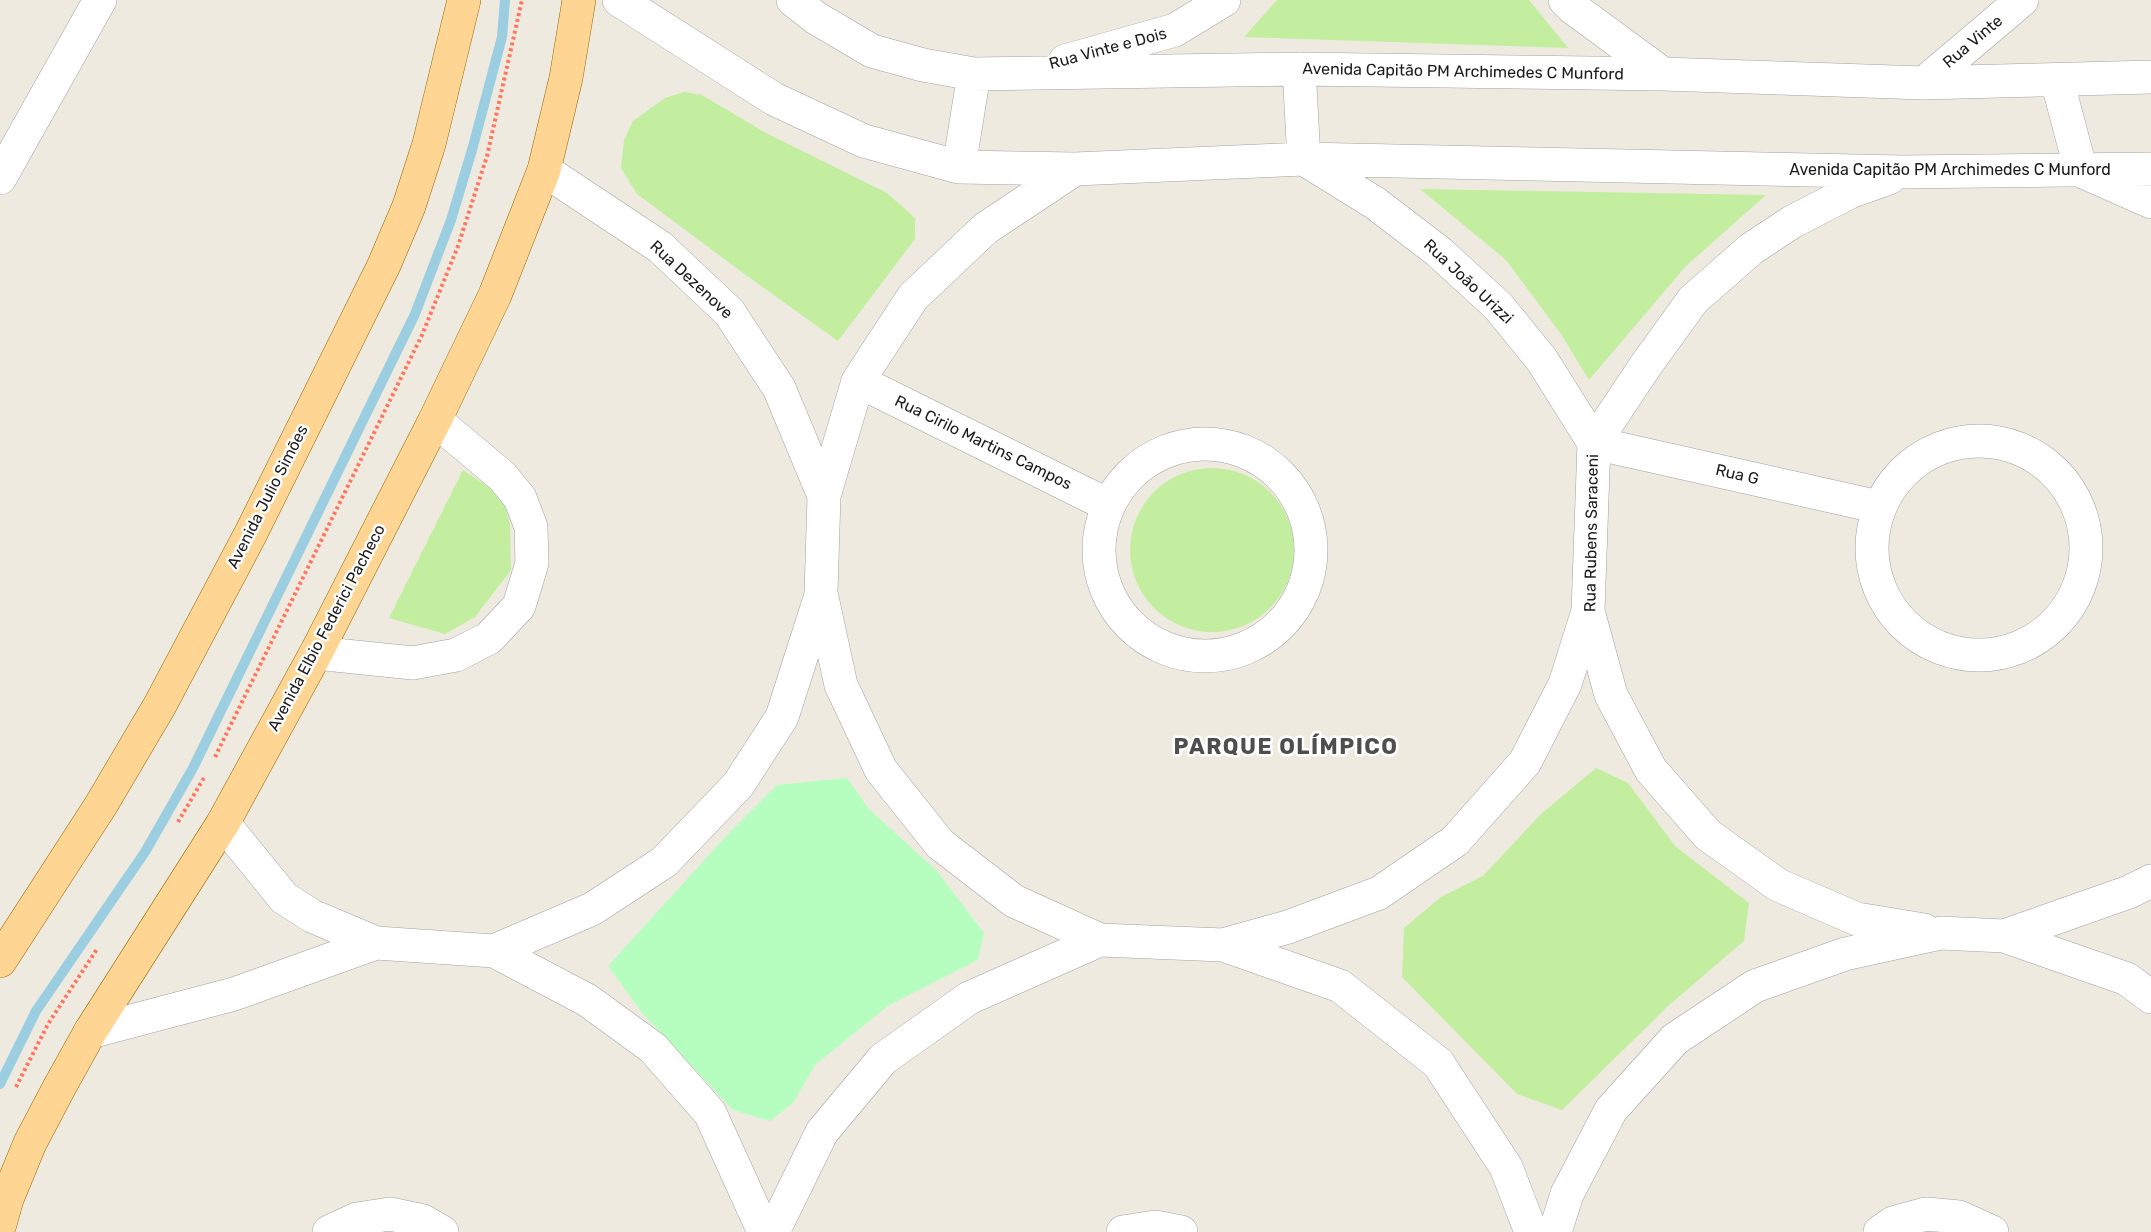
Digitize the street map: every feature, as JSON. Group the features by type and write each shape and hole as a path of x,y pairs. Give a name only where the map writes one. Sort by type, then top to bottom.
{"main road":[{"name":"Avenida Julio Simões","path":"0,961 101,805 160,705 250,535 384,265 409,206 429,144 464,0"},
{"name":"Avenida Elbio Federici Pacheco","path":"0,1224 7,1199 30,1143 90,1032 223,823 316,653 435,420 495,295 544,170 566,78 579,0"}],"street":[{"path":"0,178 100,0"},
{"name":"Avenida Capitão PM Archimedes C Munford","path":"619,0 774,99 864,141 959,167 1076,170 1304,159 1902,172 2151,169"},
{"name":"Avenida Capitão PM Archimedes C Munford","path":"793,0 816,18 872,51 923,65 974,74 1299,69 1663,74 1924,83 2151,77"},
{"name":"Rua Vinte e Dois","path":"1019,74 1175,30 1224,0"},
{"path":"1565,0 1663,74"},
{"name":"Rua Vinte","path":"1924,83 2022,0"},
{"path":"1299,69 1304,159"},
{"path":"959,167 974,74"},
{"path":"2057,80 2081,171 2151,202"},
{"name":"Rua João Urizzi","path":"1304,159 1375,203 1439,252 1498,306 1542,360 1594,443"},
{"name":"Rua Dezenove","path":"544,170 660,247 729,312 779,388 824,496"},
{"path":"1076,170 986,228 913,297 858,381 824,496 821,593 841,685 881,770 940,844 1014,901 1100,940 1223,945 1340,986 1438,1063 1506,1167 1532,1232"},
{"path":"1594,443 1693,300 1751,249 1792,222 1850,192 1902,172"},
{"name":"Rua Cirilo Martins Campos","path":"858,381 1108,505"},
{"path":"316,653 413,663 456,655 489,638 519,606 532,562 531,527 519,498 502,476 435,420"},
{"path":"1987,440 2019,449 2049,466 2070,492 2083,524 2086,558 2078,591 2058,621 2028,644 1992,655 1955,653 1946,650 1921,639 1894,614 1876,581 1871,543 1879,507 1896,478 1922,456 1942,447 1953,443 1987,440"},
{"name":"Rua G","path":"1594,443 1879,507"},
{"name":"Rua Rubens Saraceni","path":"1594,443 1588,611 1611,695 1652,770 1708,835 1778,885 1857,919 1941,933"},
{"path":"1217,444 1249,453 1277,472 1298,498 1310,530 1311,563 1302,595 1281,626 1250,647 1214,657 1177,654 1144,638 1118,612 1102,578 1098,541 1108,505 1126,478 1152,457 1183,445 1217,444"},
{"path":"494,951 592,909 664,862 738,784 782,717 821,593"},
{"path":"1223,945 1288,927 1379,893 1455,841 1525,762 1564,684 1588,611"},
{"path":"223,823 284,898 312,916 376,943 494,951 586,1000 653,1048 710,1113 764,1232"},
{"path":"2004,936 2129,892 2151,881"},
{"path":"1555,1232 1567,1194 1611,1110 1675,1039 1755,986 1845,954 1941,933 2004,936 2127,979 2151,997"},
{"path":"773,1232 822,1131 883,1059 969,998 1100,940"},
{"path":"90,1032 234,994 376,943"},
{"path":"329,1232 357,1219 390,1214 423,1221 442,1232"},
{"path":"1880,1232 1893,1223 1926,1214 1959,1217 1992,1232"},
{"path":"1123,1232 1155,1227 1181,1232"}],"path":[{"path":"212,763 422,335 458,246 487,156 522,0"},
{"path":"176,825 206,774"},
{"path":"11,1097 48,1024 100,945"}],"green space":[{"path":"1277,0 1529,0 1568,48 1244,37"},
{"path":"684,92 702,95 766,133 887,193 915,218 915,239 838,341 637,194 621,168 624,140 633,121 665,98"},
{"path":"1420,189 1766,195 1686,266 1589,380 1561,334 1506,260"},
{"path":"1212,468 1243,474 1270,492 1288,519 1294,550 1288,581 1270,608 1243,626 1212,632 1181,626 1154,608 1136,581 1130,550 1136,519 1154,492 1181,474"},
{"path":"463,470 502,496 510,524 511,570 475,617 445,634 389,618"},
{"path":"1596,768 1628,783 1676,847 1749,903 1744,941 1668,1006 1562,1110 1517,1094 1402,977 1404,928 1441,897 1483,876 1541,814"},
{"path":"847,778 869,809 937,871 984,933 978,960 889,1005 815,1065 793,1103 770,1121 733,1110 643,1014 608,966 728,834 777,785"}],"waterway":[{"path":"0,1084 36,1011 145,852 193,768 415,314 451,220 472,150 502,37 505,0"}],"district":[{"name":"PARQUE OLÍMPICO","path":"1286,748"}]}
